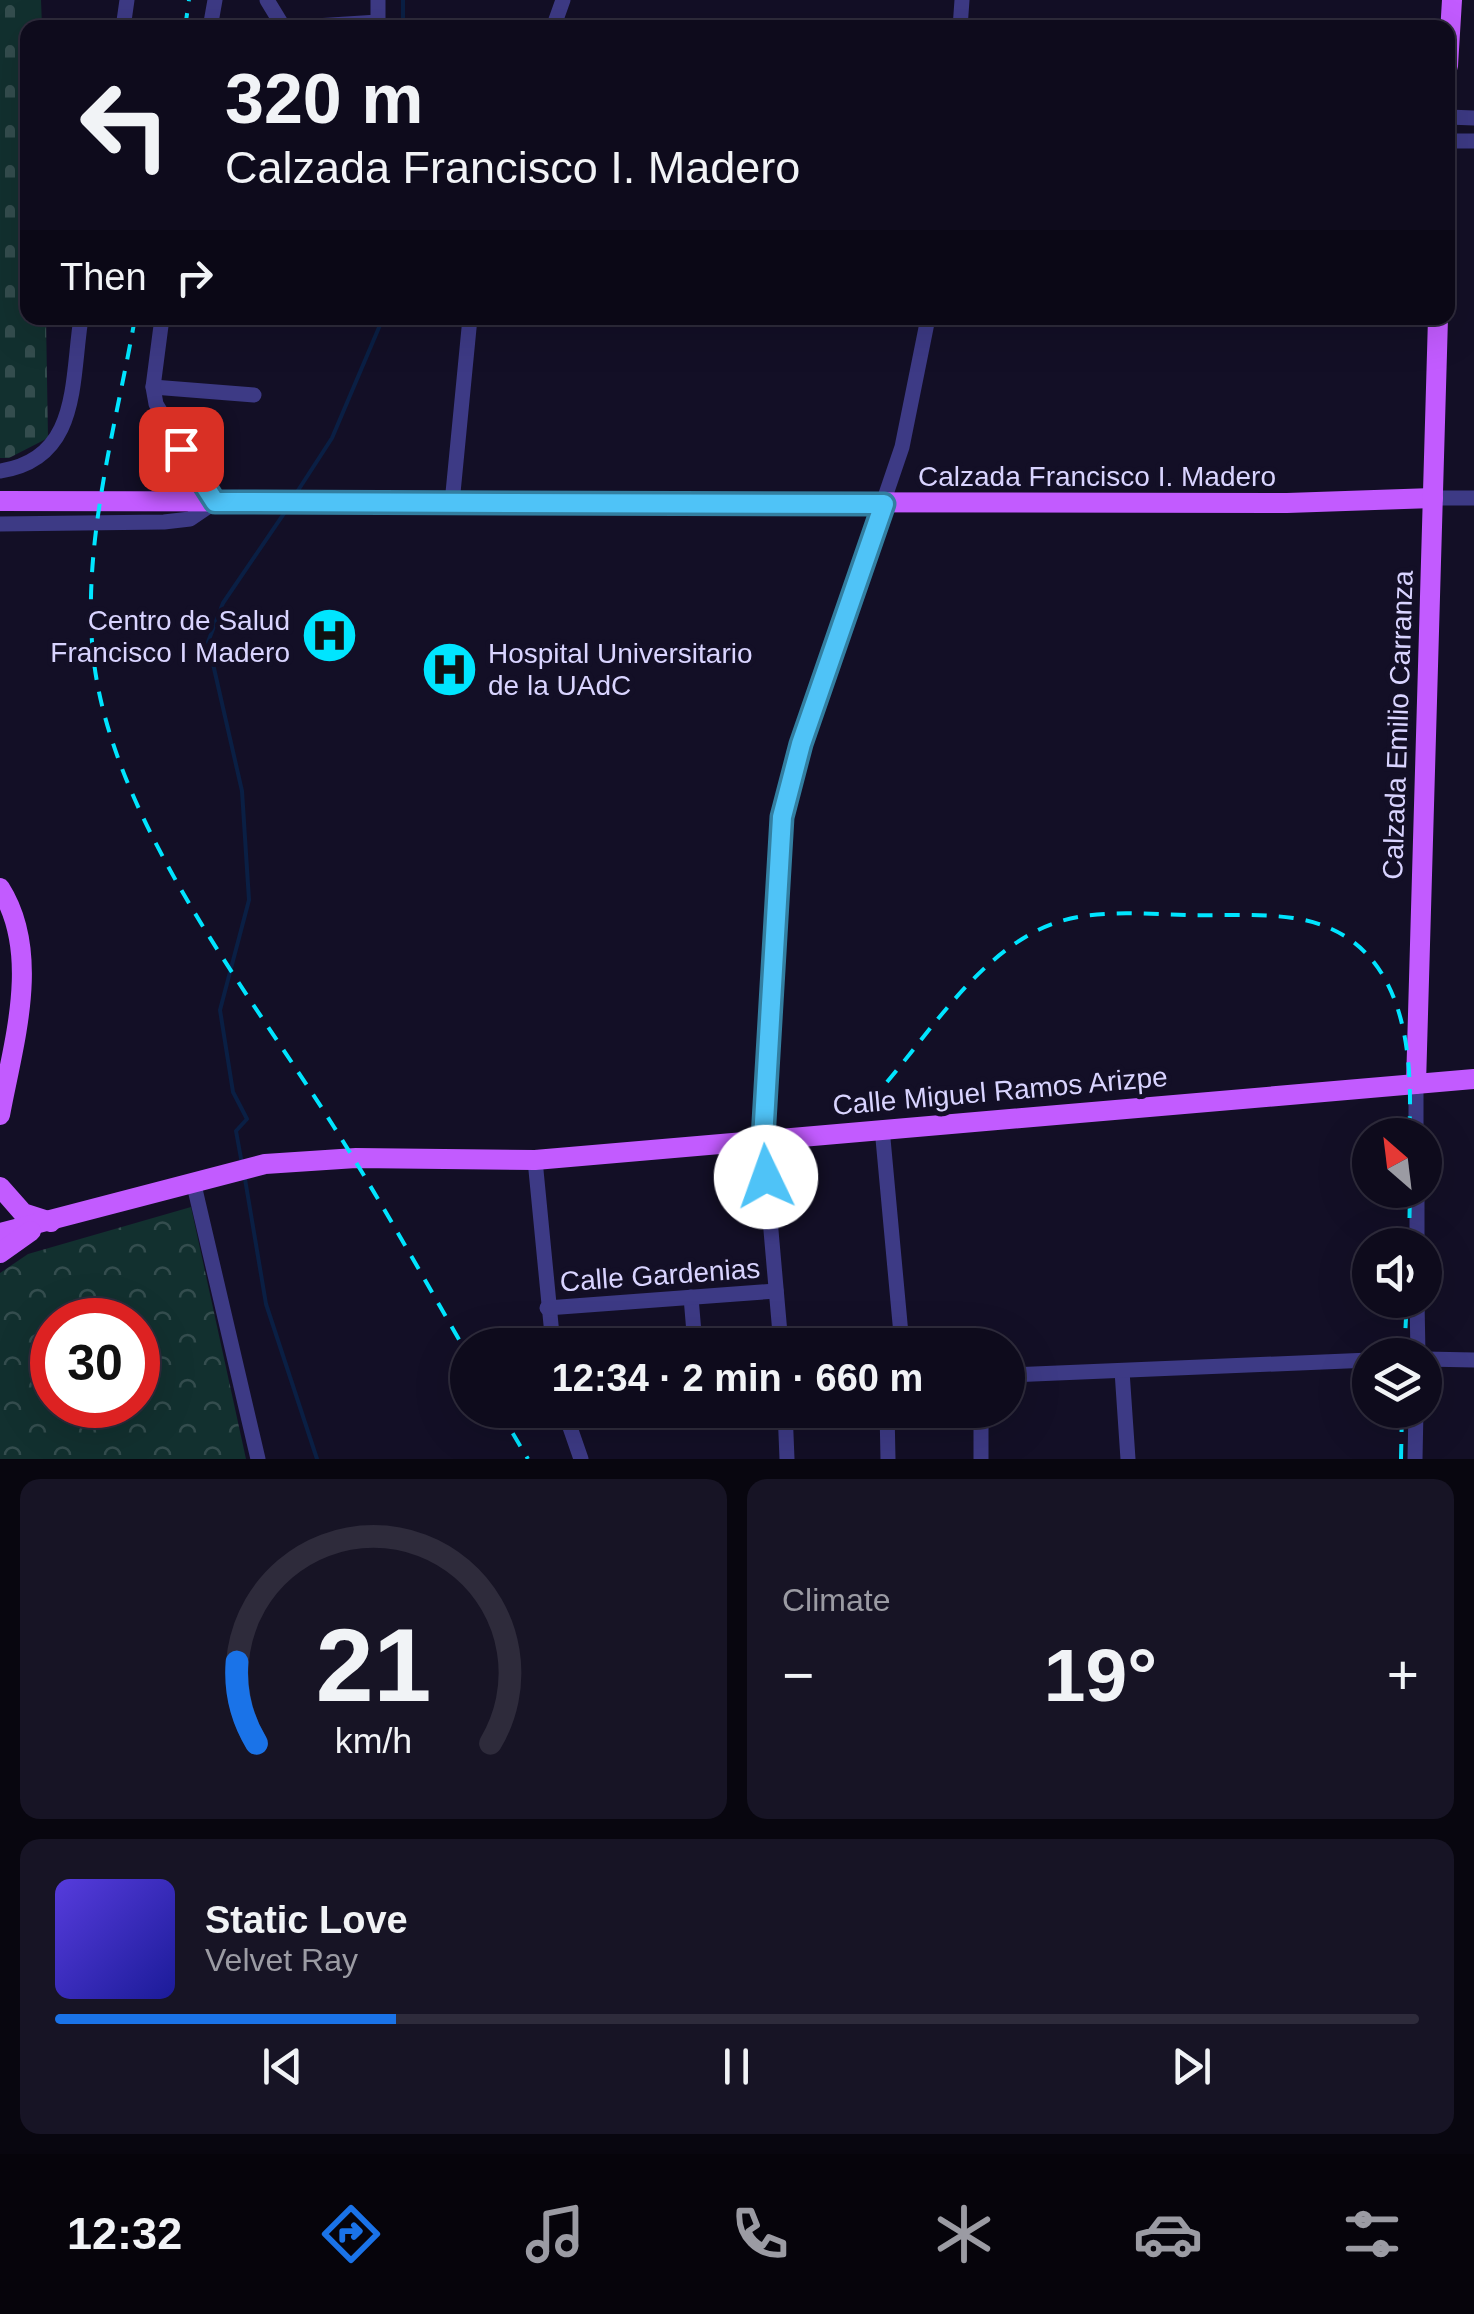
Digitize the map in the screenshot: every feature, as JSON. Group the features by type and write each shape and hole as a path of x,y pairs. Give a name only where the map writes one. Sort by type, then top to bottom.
{"main road":[{"name":"Calzada Emilio Carranza","path":"1416,1084 1438,325"},
{"name":"Calzada Francisco I. Madero","path":"0,501 884,504 1286,503 1433,498"},
{"path":"0,888 10,903 22,950 0,1115"},
{"name":"Calle Miguel Ramos Arizpe","path":"0,1233 265,1164 356,1158 534,1160 1474,1079"},
{"path":"0,1187 24,1213 46,1224"},
{"path":"0,1253 46,1224"}],"street":[{"path":"0,471 40,459 56,444 64,426 79,325"},
{"path":"0,524 164,522 190,519 215,502 164,423 153,387 161,325"},
{"path":"452,503 469,325"},
{"path":"779,1328 763,1139 782,817 801,744 884,504 916,393 927,325"},
{"path":"153,387 254,396"},
{"name":"Calzada Francisco I. Madero","path":"1433,498 1474,498"},
{"name":"Calzada Emilio Carranza","path":"1416,1084 1416,1118"},
{"path":"882,1128 900,1328"},
{"path":"534,1160 551,1328"},
{"path":"194,1184 258,1459"},
{"name":"Calle Gardenias","path":"548,1308 776,1291"},
{"path":"691,1298 694,1328"},
{"path":"1442,1359 1474,1360"},
{"path":"1025,1374 1352,1361"},
{"path":"1122,1371 1128,1459"},
{"path":"570,1428 581,1459"},
{"path":"786,1428 787,1459"},
{"path":"887,1428 888,1459"},
{"path":"980,1459 981,1428"},
{"path":"1415,1459 1416,1428"}],"green space":[{"path":"0,0 41,0 42,20 20,20 20,325 46,325 48,438 9,458 0,458"},
{"path":"191,1207 246,1459 0,1459 0,1273 28,1254"}],"waterway":[{"path":"403,0 403,20"},
{"path":"297,492 332,438 380,325"},
{"path":"242,1164 236,1131 247,1119 233,1092 220,1010 249,900 242,791 208,642 223,603 287,509"},
{"path":"245,1179 266,1304 317,1459"}],"railway":[{"path":"186,20 189,0"},
{"path":"134,325 103,484 92,569 93,654 105,716 126,778 187,900 351,1155 452,1328"},
{"path":"887,1082 973,979 1014,945 1054,923 1110,914 1280,916 1330,928 1359,946 1380,970 1395,1000 1404,1032 1410,1118"},
{"path":"1409,1228 1410,1208"},
{"path":"1405,1338 1406,1318"},
{"path":"510,1428 528,1459"},
{"path":"1401,1459 1402,1428"}],"place":[{"name":"Centro de Salud Francisco I Madero","path":"329,636"},
{"name":"Hospital Universitario de la UAdC","path":"449,669"}],"route":[{"path":"181,449 215,502 884,504 801,744 782,817 763,1139 766,1177"}]}
